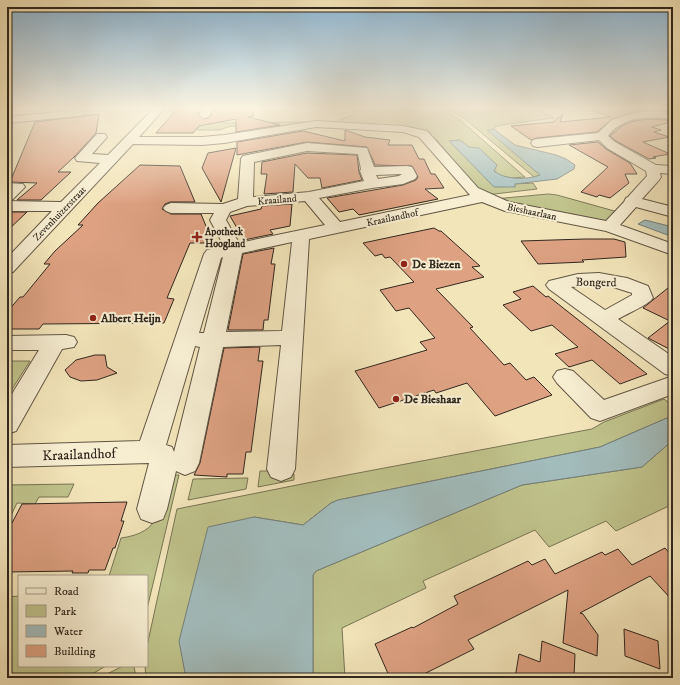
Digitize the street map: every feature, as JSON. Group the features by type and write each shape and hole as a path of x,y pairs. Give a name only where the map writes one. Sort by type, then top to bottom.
{"street":[{"path":"98,140 82,158 111,158"},
{"name":"Bieshaarlaan","path":"128,140 213,140"},
{"name":"Zevenhuizerstraat","path":"7,268 128,140"},
{"name":"Bieshaarlaan","path":"429,140 473,190 484,197 505,206 610,226 673,250"},
{"path":"537,142 559,140"},
{"path":"606,140 611,145 638,159 653,170 673,170"},
{"name":"Kraailand","path":"170,208 224,209 245,202 309,196 370,177 362,151 307,147 248,159 245,202"},
{"path":"610,226 654,177 653,170"},
{"path":"7,187 18,188 7,197"},
{"name":"Kraailand","path":"309,196 336,228"},
{"name":"Kraailandhof","path":"7,456 166,460 185,340 213,254 484,197"},
{"path":"631,201 673,212"},
{"path":"7,206 65,207"},
{"path":"152,509 166,460 213,340 234,249 218,220 224,209"},
{"path":"281,469 300,236"},
{"path":"604,319 673,368"},
{"path":"185,340 292,338"},
{"path":"7,343 60,342 7,424"},
{"path":"565,377 600,412 673,385"}],"green space":[{"path":"437,140 483,140 525,177 512,178 500,176 460,140 449,141 515,187 514,184 533,183 537,189 486,195 476,188"},
{"path":"490,140 500,140 541,175 534,177"},
{"path":"548,194 557,195 618,212 604,224 494,199"},
{"path":"7,361 30,361 7,397"},
{"path":"664,399 673,406 673,423 667,418 600,447 338,500 331,503 303,525 254,517 180,641 186,678 146,678 145,667 148,667 148,641 177,509 592,429 604,422"},
{"path":"673,440 673,504 616,531 606,521 549,547 535,530 423,581 426,588 342,628 345,678 313,678 313,575 316,571 522,485 642,467"},
{"path":"260,471 277,471 276,473 294,474 294,480 258,487"},
{"path":"171,475 179,475 148,605 148,575 109,575 121,538 144,531 152,525 165,498"},
{"path":"248,478 246,489 188,500 193,479"},
{"path":"74,484 68,497 39,497 35,504 17,503 7,524 7,485"},
{"path":"18,596 18,667 104,667 85,678 7,678 7,597"},
{"path":"121,667 134,667 136,678 99,678"}],"water":[{"path":"460,140 469,147 479,148 497,165 494,171 504,176 510,178 529,178 540,175 499,140 508,140 515,145 556,155 575,165 574,169 557,179 515,184 515,187 494,187 449,141"},
{"path":"645,220 673,227 673,237 638,224"},
{"path":"667,418 673,423 673,440 642,467 522,485 316,571 313,575 313,678 186,678 179,641 208,527 254,517 303,525 331,503 338,500 600,447"}],"building":[{"path":"28,140 90,140 58,172 71,172 41,200 17,200 37,183 10,182"},
{"path":"249,140 390,140 388,145 412,145 419,159 424,159 431,174 435,174 444,188 425,189 438,199 359,215 353,209 339,212 327,198 403,185 416,180 418,177 412,166 375,165 367,147 307,142 237,155 237,142"},
{"path":"615,140 654,140 643,142 670,154 649,159"},
{"path":"598,142 606,149 630,163 637,174 625,174 629,183 610,198 599,195 597,197 581,192 608,167 569,145"},
{"path":"236,148 221,202 202,168 208,153"},
{"path":"307,153 357,155 359,172 362,180 322,188 320,178 308,178 295,164 293,192 264,194 267,174 261,174 262,162"},
{"path":"140,165 180,166 195,202 170,202 165,204 162,209 171,214 201,214 213,243 190,243 167,298 174,299 164,323 43,324 39,329 7,329 7,312 20,297 23,297 50,264 44,264 55,251 83,225 78,225 98,203"},
{"path":"292,204 290,226 270,230 273,234 244,240 230,216 261,209 262,206"},
{"path":"7,212 27,212 7,231"},
{"path":"434,228 441,231 480,266 472,267 484,277 436,289 473,327 470,328 504,365 510,363 526,380 534,377 552,395 495,416 467,383 436,393 434,390 379,408 355,371 427,350 420,342 435,338 409,308 396,311 380,290 414,282 390,257 385,258 382,254 375,256 363,243"},
{"path":"614,239 625,242 626,257 582,260 584,262 538,264 521,241"},
{"path":"274,248 271,264 275,264 268,320 264,320 263,330 228,330 243,254"},
{"path":"673,284 673,351 648,338 670,321 643,308"},
{"path":"533,286 546,297 548,296 647,374 620,384 592,360 569,367 555,354 578,347 552,325 531,331 503,305 521,299 513,292"},
{"path":"260,347 258,361 263,361 251,452 246,452 243,474 227,474 227,477 194,475 200,463 224,348"},
{"path":"95,355 105,355 107,367 117,373 97,380 81,381 70,377 65,370 76,360"},
{"path":"127,502 121,521 124,521 115,548 113,548 105,570 89,570 88,573 72,573 73,571 7,572 7,529 12,523 22,504"},
{"path":"665,548 673,557 673,601 650,576 580,613 583,614 598,635 597,656 563,643 568,590 468,640 474,649 416,678 390,678 375,644 412,627 413,628 458,604 454,596 528,561 532,565 545,559 555,574 602,552 605,555 618,549 632,565"},
{"path":"624,629 658,641 660,669 625,656"},
{"path":"542,641 575,654 574,676 577,678 515,678 519,654 540,662"}],"place":[{"name":"Apotheek Hoogland","path":"197,237"},
{"name":"De Biezen","path":"404,264"},
{"name":"Albert Heijn","path":"93,318"},
{"name":"De Bieshaar","path":"396,399"}]}
